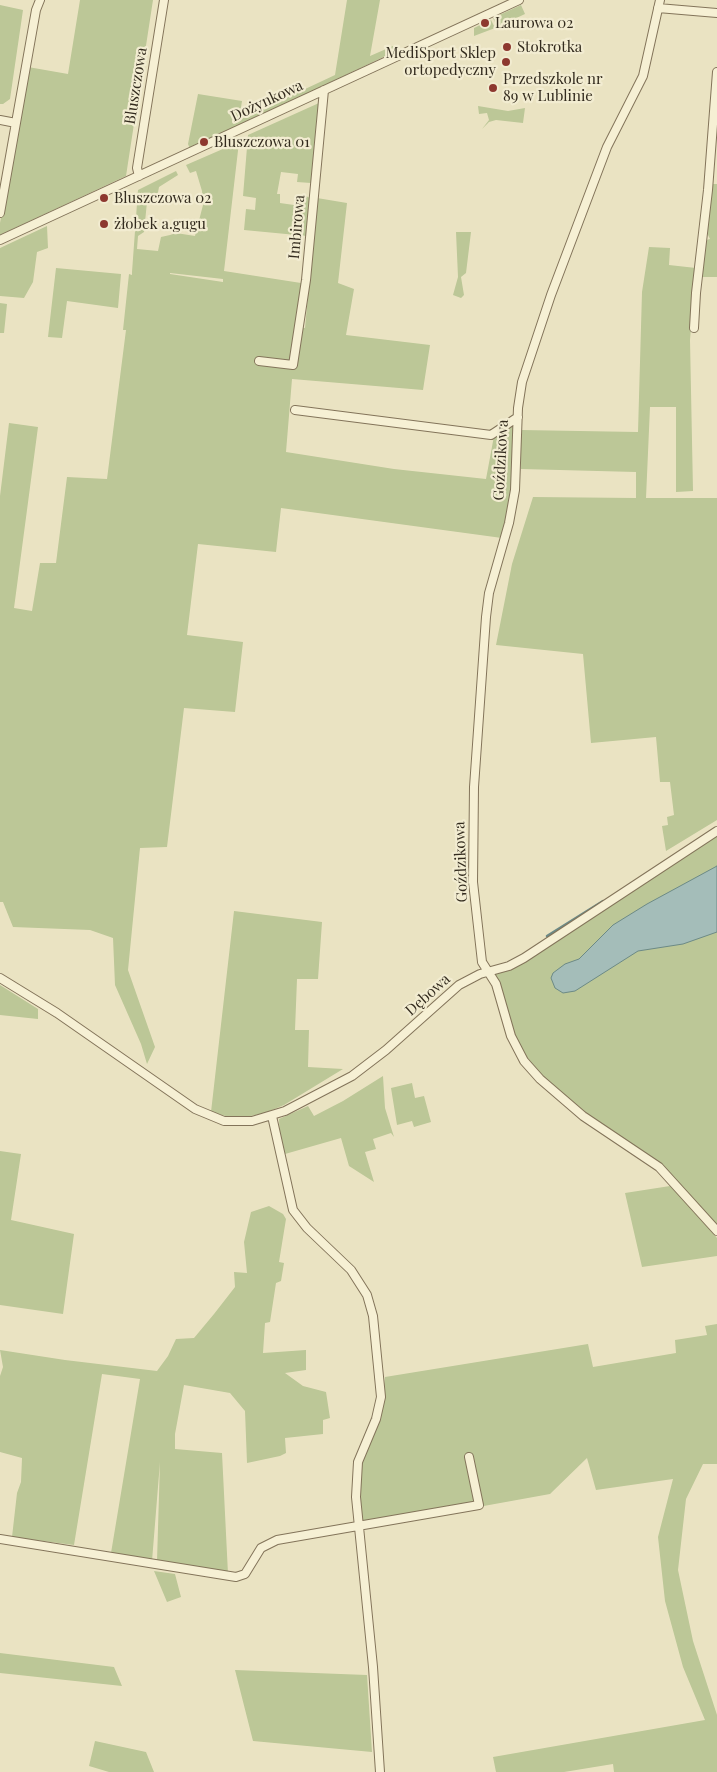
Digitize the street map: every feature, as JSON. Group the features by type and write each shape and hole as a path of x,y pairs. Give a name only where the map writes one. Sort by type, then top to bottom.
{"street":[{"path":"0,213 40,0"},
{"name":"Bluszczowa","path":"139,176 137,168 164,0"},
{"name":"Dożynkowa","path":"0,240 519,0"},
{"path":"659,4 717,13"},
{"name":"Goździkowa","path":"659,4 643,76 607,147 520,388 515,490 488,605 474,787 473,882 482,962 496,984 516,1048 529,1068 583,1116 659,1167 717,1231"},
{"path":"694,328 717,72"},
{"name":"Imbirowa","path":"259,361 293,365 306,280 324,90"},
{"path":"0,120 16,123"},
{"path":"295,410 491,435 518,417"},
{"name":"Dębowa","path":"0,978 57,1013 188,1105 218,1119 246,1122 272,1116 359,1071 391,1046 459,985 489,971 509,966 524,958 717,831"},
{"path":"272,1116 293,1210 307,1228 351,1270 367,1295 373,1316 381,1397 376,1419 357,1468 356,1497 373,1667 380,1772"},
{"path":"0,1539 232,1577 245,1574 258,1550 268,1544 296,1536 479,1506 469,1458"}],"green space":[{"path":"80,0 153,0 126,176 0,235 0,223 28,67 68,74"},
{"path":"347,0 380,0 370,56 393,46 394,52 190,149 188,144 198,94 242,101 239,120 335,75"},
{"path":"0,5 23,10 10,99 3,104 0,104"},
{"path":"521,5 525,14 497,27 493,18"},
{"path":"491,20 495,28 474,36 474,28 482,24 483,26"},
{"path":"319,103 311,183 297,182 298,174 281,172 277,194 280,194 280,203 294,205 295,197 306,196 310,198 307,236 244,230 246,209 255,210 256,198 243,196 248,135"},
{"path":"478,106 508,111 525,108 523,123 496,120 489,122 482,129 489,120 487,113 479,114"},
{"path":"239,142 224,271 301,283 297,327 305,328 317,198 347,203 338,283 354,289 346,335 430,345 423,390 292,379 286,452 394,469 486,479 494,436 514,423 513,478 502,538 281,508 276,552 198,544 187,635 243,642 235,712 184,708 167,847 140,848 128,970 155,1047 147,1064 141,1044 115,985 113,938 90,930 13,927 3,902 0,902 0,496 9,423 38,427 14,608 32,611 40,563 56,563 67,477 107,479 126,330 123,330 129,274 132,275 138,190 176,171 178,175 159,187 156,203 147,202 144,232 138,236 137,249 158,251 161,237 176,233 195,236 203,205 202,191 196,171 190,173 186,165","holes":["170,273 223,279 223,282"]},
{"path":"711,184 717,184 717,277 700,277 703,241 710,239 706,231"},
{"path":"47,226 48,248 37,252 33,282 24,298 0,296 0,248"},
{"path":"456,232 471,232 466,273 461,277 464,295 461,298 453,295 458,277"},
{"path":"649,247 670,248 669,265 696,268 690,340 693,491 676,492 676,407 650,407 646,498 717,498 717,820 666,851 662,826 668,825 667,817 674,815 670,782 660,782 656,737 591,743 583,654 496,645 512,564 533,497 636,498 636,472 521,469 521,430 638,432 642,292"},
{"path":"56,268 121,274 118,308 67,301 62,338 48,337"},
{"path":"0,303 7,304 4,333 0,333"},
{"path":"717,833 717,1231 675,1182 529,1068 502,1007 495,972 518,961"},
{"path":"234,911 322,922 318,979 297,979 295,1030 309,1030 308,1067 343,1069 284,1105 265,1113 246,1117 229,1117 211,1112"},
{"path":"0,985 38,1009 38,1019 0,1015"},
{"path":"383,1076 385,1108 394,1137 391,1133 373,1139 376,1149 365,1152 374,1182 349,1166 341,1138 285,1154 280,1141 279,1119 308,1106 314,1116 343,1101"},
{"path":"412,1083 415,1098 424,1096 431,1122 414,1127 412,1121 397,1125 391,1088"},
{"path":"0,1151 21,1154 11,1220 74,1234 63,1314 0,1305"},
{"path":"670,1186 689,1203 717,1238 717,1256 642,1267 625,1193"},
{"path":"269,1206 283,1214 286,1219 279,1262 284,1263 281,1281 276,1283 270,1322 265,1323 263,1353 306,1350 306,1370 285,1373 303,1386 326,1392 330,1418 323,1420 323,1434 285,1438 286,1453 247,1463 245,1411 230,1393 184,1385 175,1434 175,1449 222,1453 228,1574 157,1561 160,1462 152,1561 111,1553 140,1379 102,1374 74,1545 12,1537 17,1493 21,1482 22,1458 0,1452 0,1376 3,1367 0,1350 157,1371 168,1356 176,1339 194,1338 235,1287 234,1272 247,1273 244,1242 251,1212"},
{"path":"717,1324 717,1464 703,1464 686,1499 678,1570 693,1641 717,1715 717,1772 614,1772 613,1764 564,1772 496,1772 493,1757 705,1720 683,1667 665,1601 658,1537 673,1479 596,1490 587,1458 550,1494 362,1528 358,1482 362,1457 381,1417 385,1377 588,1344 593,1367 676,1353 675,1340 707,1335 705,1326"},
{"path":"154,1571 175,1574 181,1597 167,1602"},
{"path":"0,1653 114,1667 122,1686 0,1673"},
{"path":"235,1670 367,1675 372,1752 253,1741"},
{"path":"95,1741 146,1752 154,1772 109,1772 89,1766"}],"water":[{"path":"717,866 717,932 683,944 638,951 575,991 563,993 555,988 551,978 553,973 565,964 579,959 613,925"}],"waterway":[{"path":"547,936 603,901"}],"place":[{"name":"Laurowa 02","path":"485,23"},
{"name":"Stokrotka","path":"507,47"},
{"name":"MediSport Sklep ortopedyczny","path":"506,62"},
{"name":"Przedszkole nr 89 w Lublinie","path":"493,88"},
{"name":"Bluszczowa 01","path":"204,142"},
{"name":"Bluszczowa 02","path":"104,198"},
{"name":"żłobek a.gugu","path":"104,224"}]}
